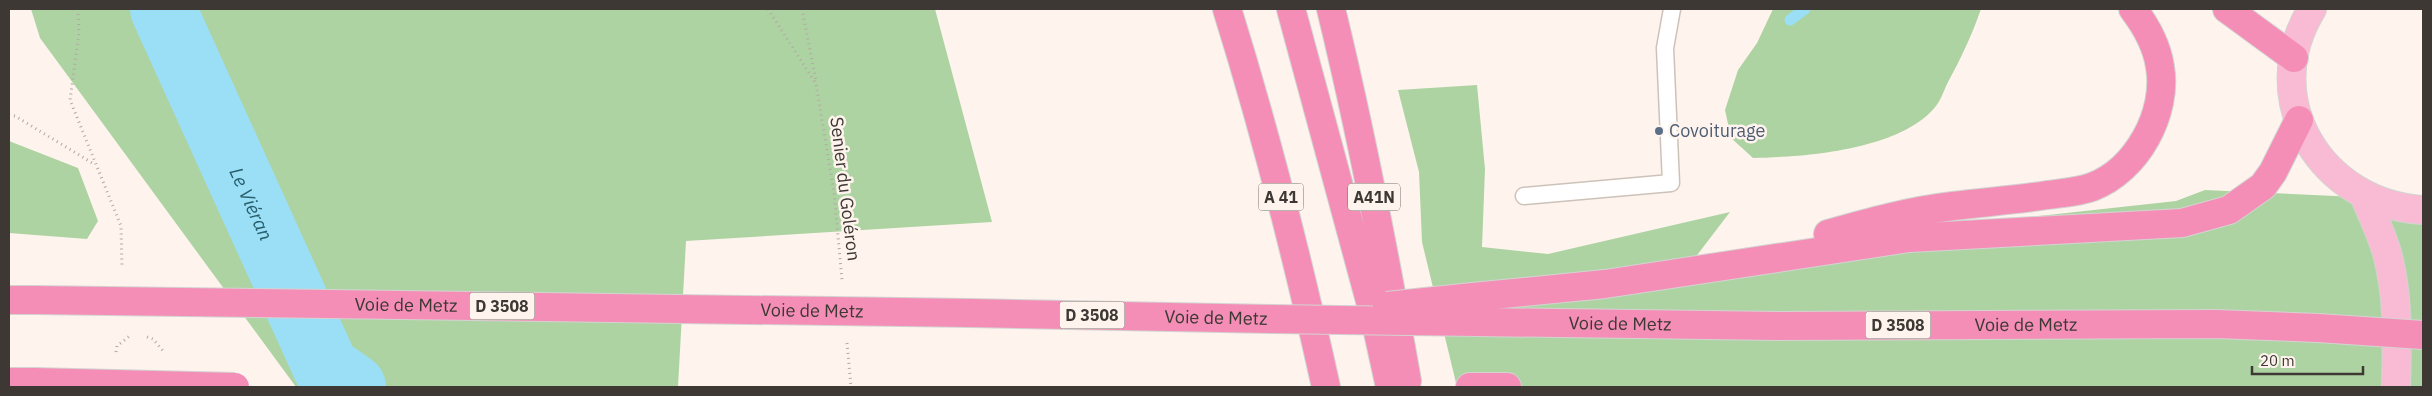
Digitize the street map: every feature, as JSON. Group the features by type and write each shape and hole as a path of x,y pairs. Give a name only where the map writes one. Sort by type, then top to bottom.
{"highway":[{"name":"A 41","path":"1227,9 1251,84 1294,246 1326,387"},
{"path":"1291,9 1374,314 1390,387"},
{"name":"A41N","path":"1332,9 1358,119 1384,248 1408,387"},
{"path":"1685,272 1899,214 2079,190 2108,178 2135,154 2149,132 2158,109 2160,66 2149,34 2133,9"},
{"path":"2227,9 2294,58"},
{"path":"1475,309 1605,284 1908,238 2144,226 2201,218 2229,210 2263,186 2273,172 2299,120"},
{"name":"Voie de Metz","path":"21,300 1272,319 1475,309 1781,326 2216,324 2423,335"},
{"path":"21,382 237,387"},
{"path":"1470,387 1507,387"}],"main road":[{"path":"2312,9 2303,26 2294,58 2292,89 2299,120 2309,142 2324,164 2342,181 2364,195 2394,206 2423,210"},
{"path":"2364,195 2387,252 2392,278 2397,318 2396,387"}],"lane":[{"path":"1524,196 1671,183 1665,48 1672,9"}],"path":[{"path":"78,9 79,33 70,100 121,226 122,270"},
{"name":"Senier du Goléron","path":"768,9 816,84 834,192 843,290"},
{"path":"802,9 816,84"},
{"path":"9,115 15,116 95,165"},
{"path":"847,338 851,387"}],"green space":[{"path":"31,9 935,9 992,222 686,241 678,387 296,387 40,38"},
{"path":"1773,9 1981,9 1966,46 1939,101 1920,121 1900,133 1877,142 1851,148 1799,156 1753,158 1731,138 1725,110 1738,70 1757,43"},
{"path":"1477,85 1485,169 1482,247 1548,254 1730,212 1685,271 1799,242 2176,201 2205,190 2423,200 2423,387 1457,387 1422,242 1419,172 1398,90"},
{"path":"9,141 78,168 98,221 87,239 9,233"}],"waterway":[{"name":"Le Viéran","path":"163,9 326,368 353,387"},
{"path":"1790,20 1805,9"}],"place":[{"name":"Covoiturage","path":"1659,131"}]}
